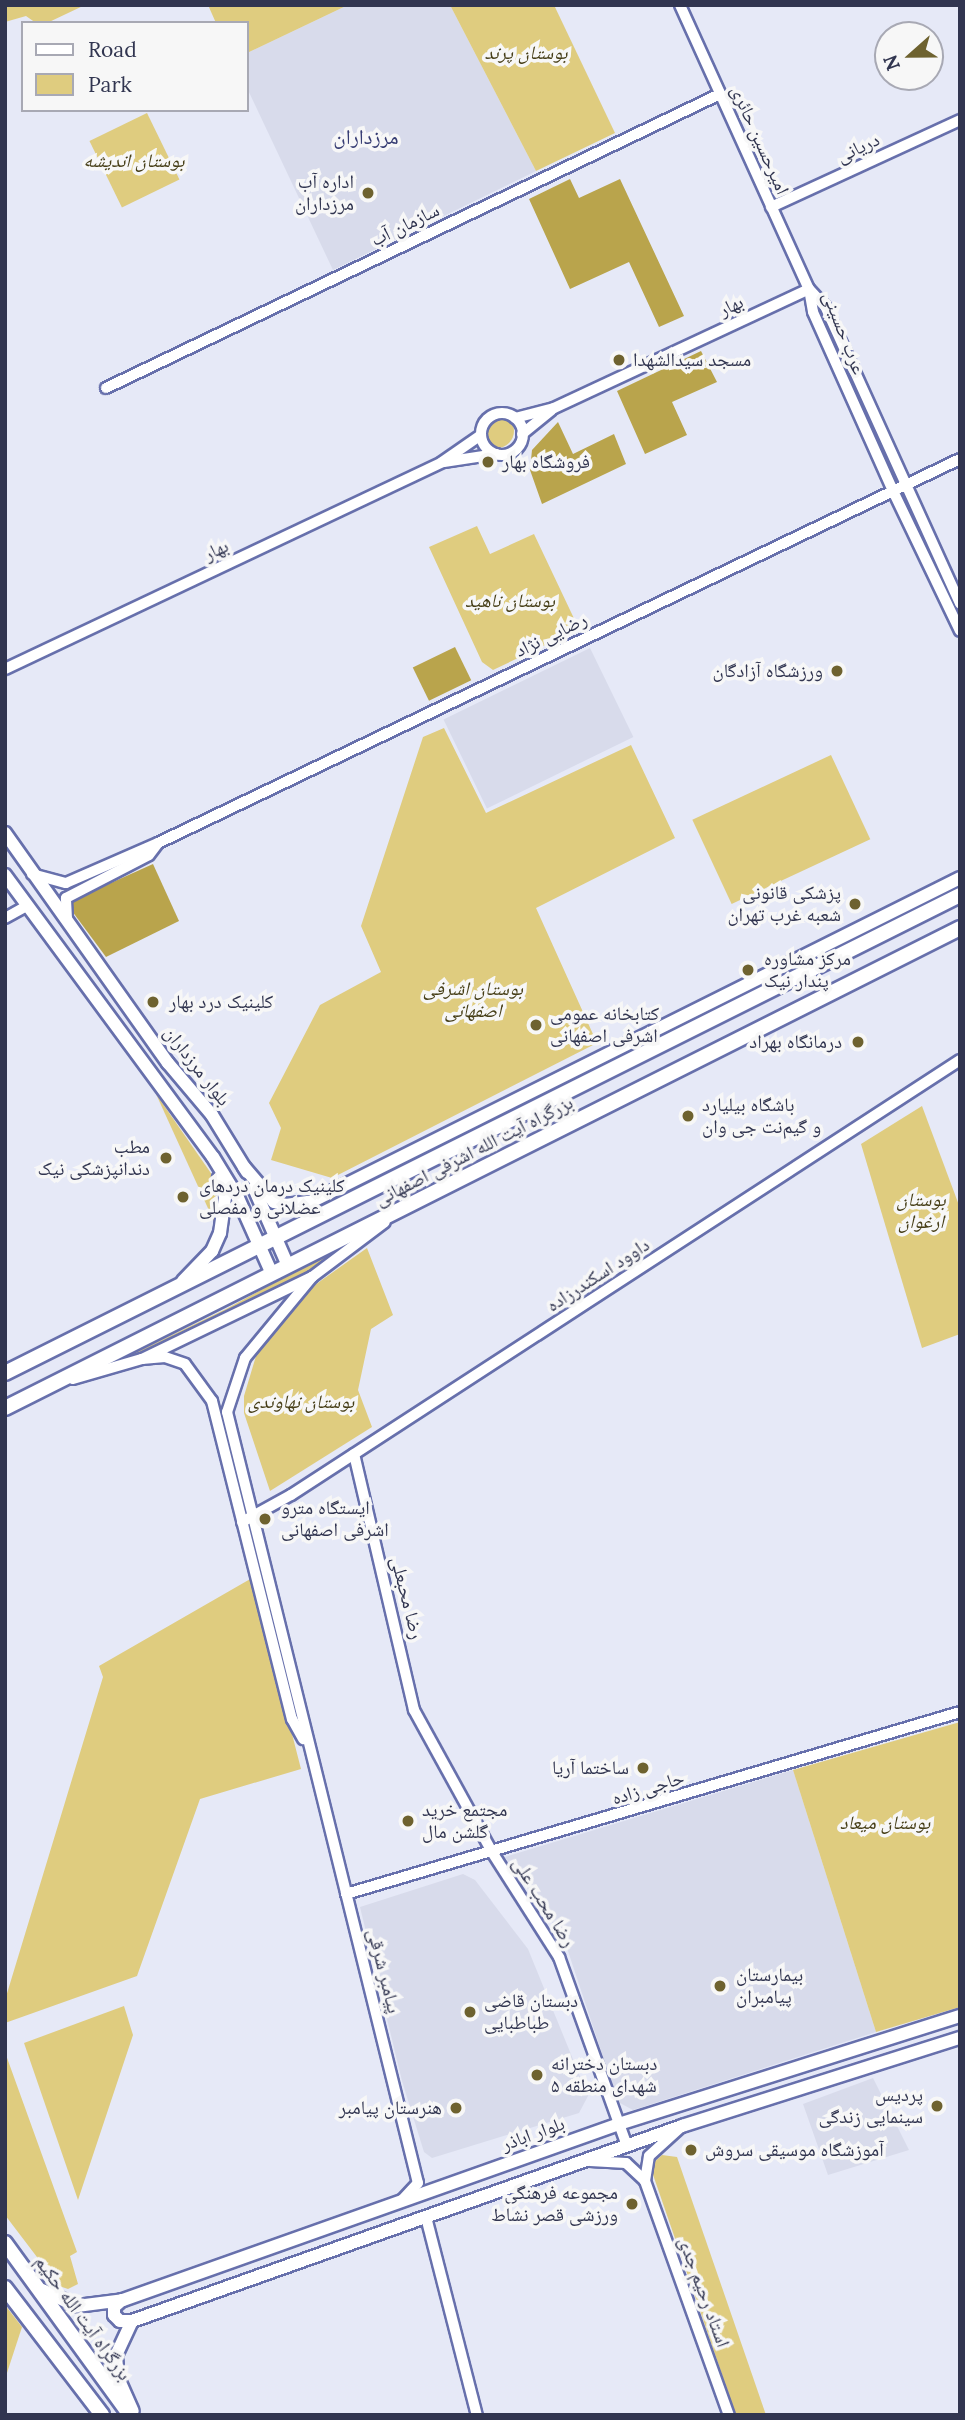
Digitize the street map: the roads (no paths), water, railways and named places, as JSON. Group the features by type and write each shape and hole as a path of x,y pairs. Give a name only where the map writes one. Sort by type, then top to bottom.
{"highway":[{"name":"بزرگراه آیت الله اشرفی اصفهانی","path":"5,1373 276,1239 757,987 960,895"},
{"name":"بزرگراه آیت الله اشرفی اصفهانی","path":"5,1408 960,928"},
{"name":"بزرگراه آیت الله حکیم","path":"5,2243 132,2415"},
{"path":"5,2288 102,2415"}],"main road":[{"name":"بلوار مرزداران","path":"5,833 69,928 193,1092 244,1167 288,1266"},
{"path":"5,875 213,1157 271,1274"},
{"path":"244,1167 269,1199 286,1205 308,1202 573,1072 757,987 960,878"},
{"path":"573,1072 591,1076 596,1062"},
{"path":"176,1108 189,1104 193,1092"},
{"path":"176,1288 212,1251 220,1233 225,1197 213,1157"},
{"name":"بلوار اباذر","path":"38,2287 56,2300 77,2306 123,2300 619,2124 960,2016"},
{"path":"123,2300 114,2307 114,2315 120,2321 132,2321 682,2126 960,2038"},
{"path":"132,2321 116,2356 118,2378 132,2415"}],"street":[{"name":"امیرحسین حائری","path":"680,5 809,289"},
{"name":"سازمان آب","path":"106,388 720,94"},
{"name":"دریانی","path":"771,207 960,120"},
{"name":"بهار","path":"554,408 809,289"},
{"name":"عرب حسینی","path":"809,289 825,306 960,604"},
{"name":"عرب حسینی","path":"809,289 813,312 893,491 960,631"},
{"path":"496,454 485,447 481,435 484,423 494,415 515,418 554,408"},
{"path":"442,462 513,452 522,434 554,408"},
{"path":"515,418 522,434"},
{"path":"442,462 481,435"},
{"name":"رضایی نژاد","path":"33,874 66,883 158,843 960,459"},
{"name":"بهار","path":"5,669 442,462"},
{"name":"رضایی نژاد","path":"69,928 66,898 149,855 158,843"},
{"path":"5,918 27,906"},
{"name":"داوود اسکندرزاده","path":"242,1522 354,1454 960,1060"},
{"path":"54,1384 142,1359 312,1277 404,1208"},
{"name":"پیامبر شرقی","path":"312,1277 245,1358 227,1412 304,1717 306,1743 418,2183 401,2201"},
{"name":"پیامبر شرقی","path":"142,1359 175,1359 195,1372 212,1401 292,1719 306,1743"},
{"name":"رضا محبعلی","path":"354,1454 414,1710"},
{"name":"رضا محب علی","path":"414,1710 492,1852 559,1957 627,2146"},
{"name":"حاجی زاده","path":"346,1894 960,1712"},
{"path":"645,2181 649,2156 682,2126"},
{"path":"584,2161 622,2161 645,2181"},
{"name":"استاد رحیم جدی","path":"645,2181 729,2415"},
{"path":"426,2217 477,2415"}],"place":[{"name":"اداره آب مرزداران","path":"368,193"},
{"name":"مسجد سیدالشهدا","path":"619,360"},
{"name":"فروشگاه بهار","path":"488,462"},
{"name":"ورزشگاه آزادگان","path":"837,671"},
{"name":"پزشکی قانونی شعبه غرب تهران","path":"855,904"},
{"name":"مرکز مشاوره پندار نیک","path":"748,970"},
{"name":"کلینیک درد بهار","path":"153,1002"},
{"name":"کتابخانه عمومی اشرفی اصفهانی","path":"536,1025"},
{"name":"درمانگاه بهراد","path":"858,1042"},
{"name":"باشگاه بیلیارد و گیم‌نت جی وان","path":"688,1116"},
{"name":"مطب دندانپزشکی نیک","path":"166,1158"},
{"name":"کلینیک درمان دردهای عضلانی و مفصلی","path":"183,1197"},
{"name":"ایستگاه مترو اشرفی اصفهانی","path":"265,1519"},
{"name":"ساختما آریا","path":"643,1768"},
{"name":"مجتمع خرید گلشن مال","path":"408,1821"},
{"name":"بیمارستان پیامبران","path":"720,1986"},
{"name":"دبستان قاضی طباطبایی","path":"470,2012"},
{"name":"دبستان دخترانه شهدای منطقه ۵","path":"537,2075"},
{"name":"پردیس سینمایی زندگی","path":"937,2106"},
{"name":"هنرستان پیامبر","path":"456,2108"},
{"name":"آموزشگاه موسیقی سروش","path":"691,2150"},
{"name":"مجموعه فرهنگی ورزشی قصر نشاط","path":"632,2204"}],"district":[{"name":"مرزداران","path":"366,137"}],"park label":[{"name":"بوستان پرند","path":"526,53"},
{"name":"بوستان اندیشه","path":"134,161"},
{"name":"بوستان ناهید","path":"510,601"},
{"name":"بوستان اشرفی اصفهانی","path":"473,1000"},
{"name":"بوستان ارغوان","path":"921,1211"},
{"name":"بوستان نهاوندی","path":"301,1402"},
{"name":"بوستان میعاد","path":"885,1823"}]}
